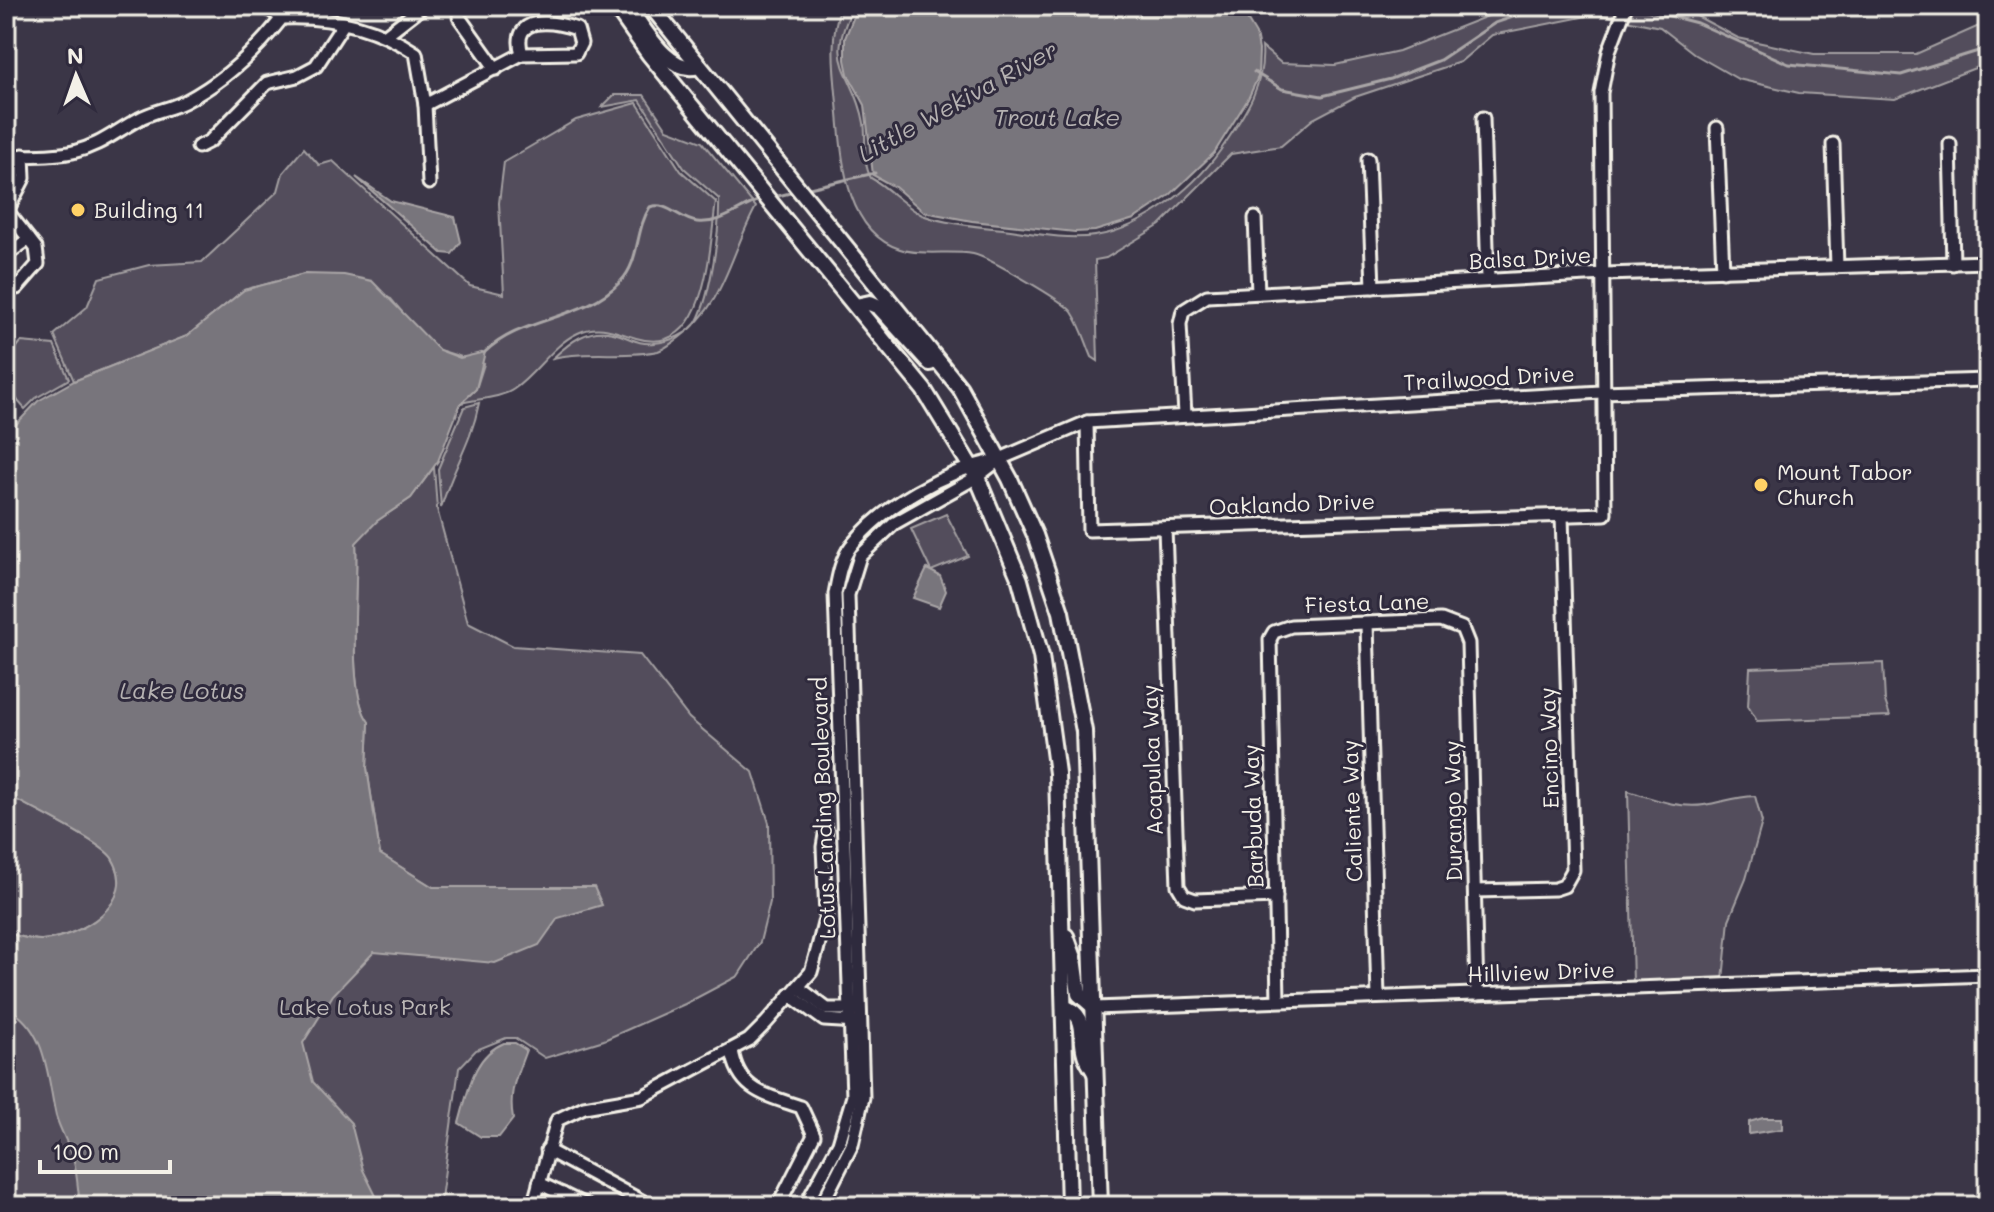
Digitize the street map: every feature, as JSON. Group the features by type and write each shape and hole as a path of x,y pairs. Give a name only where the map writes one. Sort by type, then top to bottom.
{"main road":[{"path":"615,6 657,63 924,390 973,472 1020,580 1046,682 1057,773 1069,1206"},
{"path":"627,6 669,60 683,68 698,66"},
{"path":"651,6 960,388 1000,459 1049,573 1078,692 1088,773 1100,1206"},
{"path":"856,306 870,303 879,307 938,372 960,388"},
{"path":"1062,925 1074,958 1079,994 1095,1008"},
{"path":"1064,1007 1073,1010 1080,1019 1084,1053 1097,1077"}],"street":[{"path":"265,6 282,18 317,17 387,34 416,53 425,105 429,183"},
{"path":"387,34 423,6"},
{"path":"1601,392 1605,274 1601,93 1609,51 1625,10"},
{"path":"459,17 496,69"},
{"path":"6,156 58,154 93,146 156,110 183,103 224,77 258,48 282,18"},
{"path":"425,105 522,54 576,53 581,43 577,29 555,22 533,24 521,32 518,41 522,54"},
{"path":"198,147 210,141 267,83 297,76 316,66 344,23"},
{"path":"1483,118 1488,280"},
{"path":"1717,128 1723,271"},
{"path":"1833,144 1837,267"},
{"path":"1950,144 1953,264"},
{"path":"6,288 17,288 38,264 36,248 7,211 24,178 23,155"},
{"path":"1368,159 1373,287"},
{"path":"1255,218 1258,293"},
{"path":"6,255 29,239"},
{"name":"Balsa Drive","path":"1185,415 1180,324 1183,311 1207,296 1605,274 1988,262"},
{"name":"Trailwood Drive","path":"973,472 1087,422 1601,392 1988,380"},
{"name":"Oaklando Drive","path":"1087,422 1089,530 1605,514 1601,392"},
{"name":"Lotus Landing Boulevard","path":"805,1206 839,1143 853,1096 835,594 838,580 849,548 887,512 973,472"},
{"name":"Lotus Landing Boulevard","path":"821,1206 852,1145 863,1097 848,595 860,556 895,523 973,472"},
{"name":"Encino Way","path":"1475,891 1555,889 1564,886 1573,870 1562,516"},
{"name":"Acapulca Way","path":"1165,528 1178,886 1184,896 1195,900 1276,897"},
{"name":"Fiesta Lane","path":"1274,632 1291,626 1441,620 1462,628"},
{"name":"Caliente Way","path":"1367,624 1378,997"},
{"name":"Durango Way","path":"1462,628 1468,643 1477,994"},
{"name":"Barbuda Way","path":"1274,632 1268,652 1278,1000"},
{"path":"533,1206 553,1127 569,1113 642,1097 732,1050 749,1040 811,972 826,915 823,847 826,829"},
{"name":"Hillview Drive","path":"1095,1008 1988,975"},
{"path":"794,991 826,1014 862,1015"},
{"path":"732,1050 746,1084 762,1094 801,1107 812,1127 814,1135 778,1206"},
{"path":"547,1150 651,1206"},
{"path":"539,1183 562,1200 587,1206"}],"green space":[{"path":"841,6 854,6 845,26 841,55 860,105 871,178 919,214 934,219 1072,237 1095,236 1134,224 1170,202 1201,173 1226,142 1253,97 1260,73 1262,47 1281,63 1335,65 1399,51 1513,6 1621,6 1617,18 1597,14 1492,35 1460,62 1355,97 1313,119 1281,146 1231,154 1160,225 1106,258 1095,260 1098,361 1092,357 1072,312 1024,280 973,254 900,249 882,240 868,227 850,192 842,152 834,59 835,32"},
{"path":"1631,6 1678,6 1738,38 1814,54 1916,54 1988,22 1988,63 1895,99 1799,93 1738,79 1696,55 1660,27 1626,20"},
{"path":"614,95 644,95 667,129 702,142 756,207 717,294 695,324 710,279 719,199 684,168 640,100 602,107"},
{"path":"637,103 681,171 716,202 701,295 692,316 678,332 660,340 636,338 607,330 586,330 560,345 509,392 461,403 476,389 484,364 439,350 391,299 304,274 244,290 187,336 74,381 54,335 87,307 99,278 149,265 202,262 278,191 283,173 304,148 319,165 333,161 470,286 504,294 499,203 504,162 576,120"},
{"path":"595,332 613,333 648,343 666,341 685,333 658,351 553,358 573,341"},
{"path":"21,342 54,345 69,379 36,398 25,409 13,393 8,377 10,359"},
{"path":"479,403 441,508 438,469 464,407"},
{"name":"Lake Lotus Park","path":"434,467 437,509 468,623 513,646 640,655 689,718 753,772 769,823 770,902 760,942 738,976 685,1004 604,1040 545,1058 515,1038 506,1038 476,1050 459,1068 440,1206 6,1206 6,1004 299,897 557,888 433,887 380,854 367,768 369,722 357,687 355,663 356,542 377,521 411,498"},
{"path":"946,514 968,556 931,571 911,529"},
{"path":"1883,663 1885,701 1890,716 1757,721 1748,706 1750,668"},
{"path":"1628,791 1685,805 1704,805 1755,796 1762,822 1746,879 1729,920 1723,980 1633,983"},
{"path":"6,794 80,834 112,858 119,874 118,889 102,915 88,925 42,940 6,933"}],"water":[{"name":"Trout Lake","path":"858,6 1239,6 1256,34 1258,77 1214,153 1170,195 1134,219 1095,231 1075,232 972,221 924,212 895,187 873,175 865,105 848,74 845,60 845,38"},
{"path":"356,177 391,201 455,217 461,242 452,254 442,253"},
{"name":"Lake Lotus","path":"304,274 344,275 372,281 439,350 460,358 485,352 476,389 461,403 438,461 411,498 377,521 356,543 355,663 357,687 369,722 367,768 380,854 433,887 594,887 602,905 558,918 539,945 495,963 374,952 333,995 303,1043 313,1082 351,1123 363,1170 381,1206 80,1206 73,1157 56,1116 38,1041 20,1016 6,1007 6,933 42,940 88,925 112,903 118,889 119,874 112,858 94,843 6,794 6,435 38,401 74,381 187,336 244,290"},
{"path":"927,569 940,576 946,591 939,607 913,598"},
{"path":"504,1043 515,1043 526,1050 513,1091 513,1119 499,1137 481,1137 459,1123 478,1066 493,1049"},
{"path":"1782,1118 1782,1129 1749,1134 1749,1122"}],"waterway":[{"name":"Little Wekiva River","path":"1254,72 1282,89 1322,96 1391,79 1440,60 1495,23 1519,15 1580,6"},
{"name":"Little Wekiva River","path":"1631,6 1697,23 1789,64 1901,75 1988,48"},
{"name":"Little Wekiva River","path":"805,189 875,173"},
{"name":"Little Wekiva River","path":"774,197 794,192"},
{"name":"Little Wekiva River","path":"484,353 516,332 589,304 621,281 635,255 650,207 662,207 691,221 706,222 723,218 763,199"}],"place":[{"name":"Building 11","path":"78,210"},
{"name":"Mount Tabor Church","path":"1761,485"}]}
